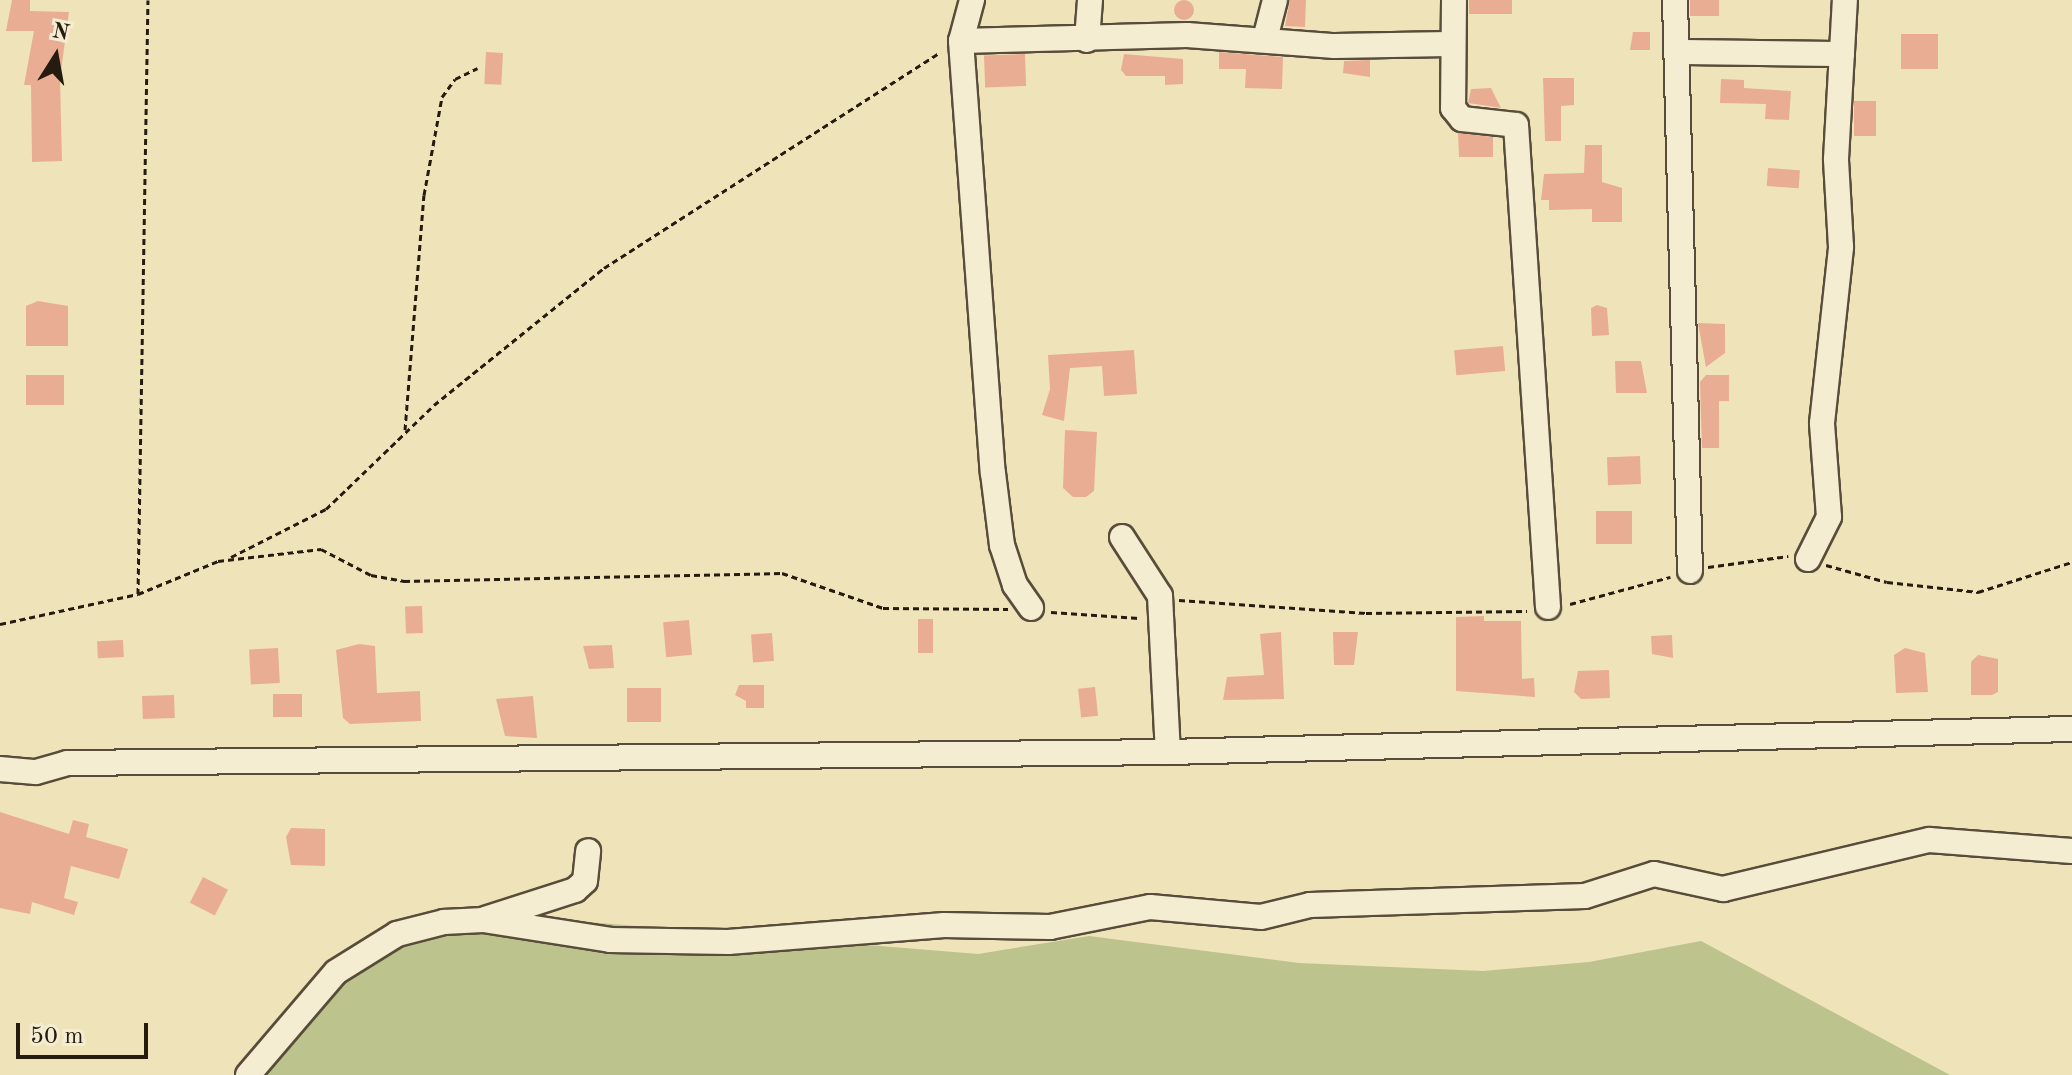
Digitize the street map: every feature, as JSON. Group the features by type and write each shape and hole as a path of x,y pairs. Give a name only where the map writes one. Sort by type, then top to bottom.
{"street":[{"path":"972,0 961,41 1002,545 1015,585 1031,608"},
{"path":"1087,40 1090,0"},
{"path":"1265,39 1275,0"},
{"path":"1454,0 1449,44 1456,115 1516,125 1548,607"},
{"path":"1675,0 1690,571"},
{"path":"1808,559 1829,517 1822,423 1841,247 1836,159 1845,0"},
{"path":"961,41 1265,39 1335,46 1449,44"},
{"path":"1677,52 1842,54"},
{"path":"1122,537 1159,606 1168,752"},
{"path":"0,769 378,758 1168,752 2072,729"},
{"path":"483,920 597,938 728,942 944,925 1050,927 1150,907 1261,917 1310,905 1585,896 1654,874 1723,889 1929,840 2072,851"},
{"path":"248,1075 336,972 362,953 397,934 483,920 575,890 585,881 588,851"}],"path":[{"path":"138,594 148,0"},
{"path":"0,624 138,594 227,559 326,509 405,430 604,268 692,216 854,103 961,41"},
{"path":"405,430 424,195 442,97 455,79 478,68"},
{"path":"227,559 321,549 371,575 404,581 782,573 883,608 1031,608 1080,618 1159,606 1496,614 1611,597 1690,571 1808,559 1887,582 1978,592 2072,562"}],"green space":[{"path":"527,917 978,954 1089,936 1299,963 1483,971 1589,962 1701,941 1950,1075 242,1075 274,1036 384,944"}],"building":[{"path":"12,0 30,0 30,11 69,12 60,78 62,161 32,162 31,85 24,85 34,31 6,31"},
{"path":"1184,0 1191,3 1194,10 1191,17 1184,20 1177,17 1174,10 1177,3"},
{"path":"1290,0 1306,0 1305,27 1285,26"},
{"path":"1469,0 1512,0 1512,14 1469,14"},
{"path":"1690,0 1719,0 1719,16 1690,16"},
{"path":"1633,32 1650,32 1650,50 1630,50"},
{"path":"1901,34 1938,34 1938,69 1901,69"},
{"path":"486,52 503,53 501,85 484,84"},
{"path":"1219,52 1283,57 1282,89 1245,88 1246,69 1219,69"},
{"path":"1025,54 1026,86 985,87 984,55"},
{"path":"1124,54 1183,59 1183,84 1165,85 1165,76 1126,76 1121,70"},
{"path":"1370,60 1370,77 1343,73 1344,61"},
{"path":"1543,78 1574,78 1574,105 1561,106 1561,141 1545,141"},
{"path":"1721,79 1744,80 1744,88 1791,91 1789,120 1765,119 1766,104 1720,103"},
{"path":"1491,88 1501,108 1468,103 1471,89"},
{"path":"1854,101 1876,101 1876,136 1854,136"},
{"path":"1458,133 1493,137 1493,157 1459,157"},
{"path":"1585,145 1602,145 1602,182 1622,188 1622,222 1592,222 1592,209 1549,210 1549,200 1541,200 1544,174 1584,173"},
{"path":"1768,168 1800,170 1799,188 1767,186"},
{"path":"38,301 68,306 68,346 26,346 26,306"},
{"path":"1597,305 1607,308 1609,335 1592,336 1591,308"},
{"path":"1698,323 1725,324 1725,353 1706,367"},
{"path":"1503,346 1505,371 1456,375 1454,350"},
{"path":"1134,350 1137,394 1104,396 1102,366 1070,368 1064,421 1042,415 1050,389 1048,355"},
{"path":"1615,361 1641,361 1647,393 1616,393"},
{"path":"26,375 64,375 64,405 26,405"},
{"path":"1706,375 1729,375 1729,401 1719,401 1719,448 1702,448 1700,382"},
{"path":"1065,430 1097,432 1094,491 1086,497 1073,497 1063,488"},
{"path":"1640,456 1641,484 1608,485 1607,457"},
{"path":"1596,511 1632,511 1632,544 1596,544"},
{"path":"422,606 423,633 406,634 405,607"},
{"path":"1484,616 1484,621 1521,621 1522,679 1534,678 1535,697 1456,691 1456,617"},
{"path":"918,619 933,619 933,653 918,653"},
{"path":"689,620 692,655 666,657 663,622"},
{"path":"1281,632 1284,699 1223,700 1227,677 1264,675 1260,634"},
{"path":"1333,632 1358,632 1354,665 1334,665"},
{"path":"772,633 774,661 753,662 751,634"},
{"path":"1672,635 1673,658 1652,654 1651,636"},
{"path":"123,640 124,657 98,658 97,641"},
{"path":"359,644 375,646 377,693 420,691 421,721 350,724 343,718 336,650"},
{"path":"612,645 614,668 589,669 583,646"},
{"path":"278,648 280,683 251,684 249,650"},
{"path":"1905,648 1925,653 1928,692 1896,693 1894,655"},
{"path":"1978,655 1998,659 1998,692 1992,695 1971,695 1971,662"},
{"path":"1609,670 1610,698 1581,699 1574,692 1578,671"},
{"path":"739,685 764,685 764,708 746,708 746,701 735,695"},
{"path":"1095,687 1098,716 1081,718 1078,689"},
{"path":"627,688 661,688 661,722 627,722"},
{"path":"273,694 302,694 302,717 273,717"},
{"path":"174,695 175,718 143,719 142,696"},
{"path":"533,696 537,738 505,736 496,699"},
{"path":"0,812 69,834 73,820 89,824 86,837 128,849 119,879 71,866 64,898 78,902 74,915 32,902 30,914 0,908"},
{"path":"291,828 325,829 325,866 291,865 286,837"},
{"path":"203,877 228,890 215,916 190,903"}]}
